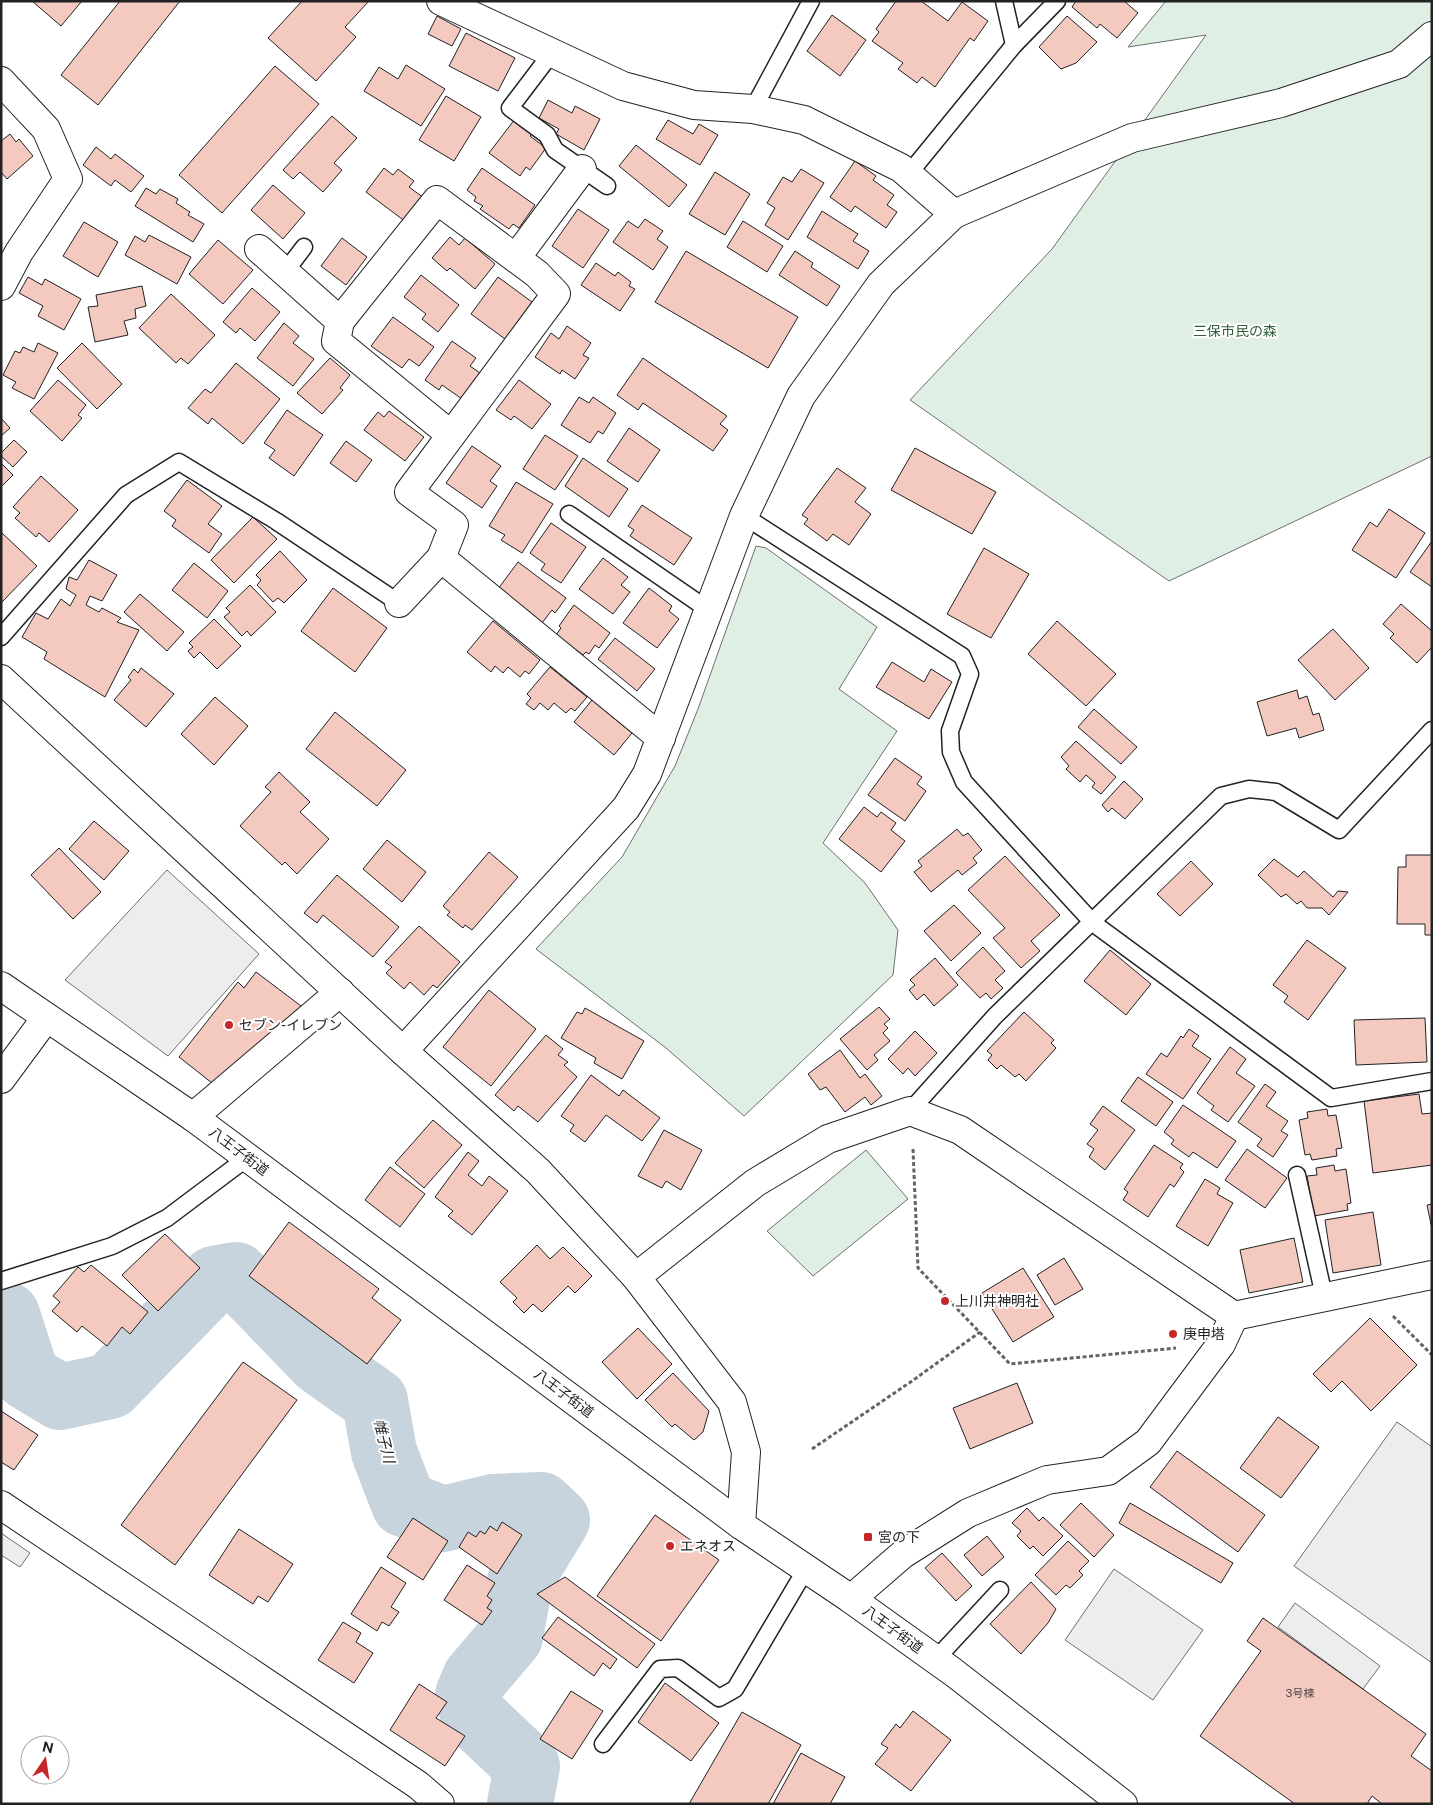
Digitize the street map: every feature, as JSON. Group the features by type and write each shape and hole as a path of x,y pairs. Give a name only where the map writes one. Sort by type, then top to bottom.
{"main road":[{"path":"441,1 623,86 694,105 752,109 804,120 901,168 954,214"},
{"path":"403,1052 626,808 647,774 710,611 744,516 801,396 881,284 954,214 1132,138 1281,103 1400,64 1432,36"},
{"path":"1,82 46,130 68,179 20,252 1,286"},
{"path":"516,258 582,169"},
{"path":"399,603 441,558 454,525 409,492 452,435 556,294 537,274 437,200 340,321 336,341 452,435"},
{"path":"259,249 340,321"},
{"path":"441,558 661,738"},
{"path":"1,679 403,1052 538,1170 636,1276 732,1402 746,1452 741,1525"},
{"name":"八王子街道","path":"1,986 193,1117 741,1525 851,1599 935,1660 1123,1804"},
{"path":"193,1117 340,992"},
{"path":"1,1079 46,1018"},
{"path":"636,1276 754,1183 828,1139 919,1114 960,1130 1234,1316 1364,1287 1432,1275"},
{"path":"851,1599 902,1554 968,1513 1047,1480 1108,1471 1148,1442 1221,1344 1234,1316"},
{"path":"1,1505 418,1785 440,1804"}],"lane":[{"path":"752,109 811,1"},
{"path":"1004,1 1014,45"},
{"path":"908,176 1014,45 1057,1"},
{"path":"551,54 510,108 548,135 555,150 607,186"},
{"path":"284,272 304,247"},
{"path":"1,637 126,496 178,462 276,521 399,603"},
{"path":"569,514 710,611"},
{"path":"744,516 962,656 970,674 950,731 951,752 964,782 1093,923 1331,1098 1432,1081"},
{"path":"919,1114 995,1016 1093,923 1221,796 1249,789 1276,792 1339,830 1432,730"},
{"path":"1,1281 120,1242 167,1218 247,1158"},
{"path":"1297,1175 1324,1296"},
{"path":"603,1744 660,1669 678,1668 719,1698 735,1689 806,1568"},
{"path":"935,1660 1000,1590"}],"path":[{"path":"919,1114 912,1151 918,1268 1010,1364 1221,1344"},
{"path":"1364,1287 1432,1355"},
{"path":"812,1449 980,1332"}],"green space":[{"name":"三保市民の森","path":"1166,1 1432,1 1432,456 1169,581 910,400 1052,249 1206,35 1128,47"},
{"path":"756,546 766,548 877,627 839,689 897,731 823,843 865,883 898,930 893,975 744,1116 666,1048 536,949 622,857 675,766 698,709"},
{"path":"866,1150 908,1199 813,1276 767,1231"}],"shaded area":[{"path":"167,870 259,954 168,1056 65,980"},
{"path":"1397,1422 1432,1447 1432,1663 1294,1566"},
{"path":"1,1533 30,1553 20,1567 1,1555"},
{"path":"1114,1569 1203,1630 1153,1700 1065,1640"},
{"path":"1295,1603 1380,1666 1363,1689 1278,1627"}],"building":[{"path":"32,1 82,1 61,26"},
{"path":"120,1 180,1 98,105 61,75"},
{"path":"302,1 369,1 345,27 356,37 316,81 268,38"},
{"path":"896,1 921,1 948,21 962,2 988,21 974,41 970,38 935,87 922,77 917,83 898,69 903,63 872,41 879,32 876,29"},
{"path":"1076,1 1124,1 1138,13 1117,38 1100,24 1097,28 1072,7"},
{"path":"832,15 866,40 840,76 807,51"},
{"path":"437,16 461,29 452,46 428,34"},
{"path":"1067,16 1097,42 1076,63 1061,69 1039,47"},
{"path":"466,33 515,58 498,91 449,66"},
{"path":"406,65 445,89 421,126 364,91 379,67 398,79"},
{"path":"275,66 319,104 222,213 179,175"},
{"path":"446,96 481,117 454,161 419,140"},
{"path":"548,100 572,113 575,106 600,119 584,150 556,134 559,129 539,118"},
{"path":"332,116 357,138 334,163 342,170 323,192 300,172 293,179 283,170"},
{"path":"515,119 533,133 530,136 546,148 530,170 526,167 520,176 489,153"},
{"path":"668,120 693,134 699,124 718,135 700,165 656,139"},
{"path":"10,134 16,142 19,139 33,156 7,179 1,172 1,141"},
{"path":"636,145 687,185 669,207 619,166"},
{"path":"96,147 111,159 115,154 144,176 131,192 115,180 111,186 83,165"},
{"path":"855,161 876,176 873,180 894,195 887,205 897,212 886,228 855,206 851,212 830,197"},
{"path":"384,168 393,175 398,169 414,181 409,187 424,198 406,222 366,192"},
{"path":"482,168 535,205 519,228 513,224 509,229 480,209 483,206 474,201 476,197 467,190"},
{"path":"801,169 824,183 788,240 765,225 775,208 767,203 783,177 792,182"},
{"path":"715,172 750,194 725,235 689,214"},
{"path":"273,185 305,213 283,239 251,210"},
{"path":"146,188 156,194 160,189 178,199 176,203 190,212 188,215 204,224 193,242 135,206"},
{"path":"578,209 609,230 583,268 552,246"},
{"path":"822,211 858,234 853,241 869,251 858,269 807,237"},
{"path":"645,219 663,231 657,239 668,247 653,270 613,242 628,221 638,228"},
{"path":"743,221 783,246 767,272 727,247"},
{"path":"84,222 118,242 98,277 63,256"},
{"path":"149,235 191,257 177,284 125,255 135,236 145,242"},
{"path":"450,237 459,245 465,238 495,264 475,289 450,268 447,271 432,258"},
{"path":"342,238 367,257 346,285 321,266"},
{"path":"218,240 253,270 223,304 189,274"},
{"path":"686,251 798,317 768,368 655,302"},
{"path":"795,251 813,263 811,267 840,286 827,306 779,275"},
{"path":"596,263 615,276 618,272 631,282 629,286 635,289 620,311 581,285"},
{"path":"421,275 459,305 438,332 422,319 426,314 404,297"},
{"path":"28,277 42,285 45,279 81,299 64,330 38,316 43,306 19,293"},
{"path":"498,277 532,302 505,339 471,314"},
{"path":"142,286 146,306 135,309 136,318 124,321 128,335 95,342 88,307 98,306 96,295"},
{"path":"252,288 280,312 255,341 240,328 236,333 223,322"},
{"path":"171,294 215,335 188,364 181,358 176,363 139,328"},
{"path":"393,317 434,347 419,366 409,359 402,368 371,346"},
{"path":"284,323 299,336 293,343 314,359 293,386 257,358"},
{"path":"567,326 591,343 583,355 589,358 575,379 562,370 560,374 535,357 551,333 559,339"},
{"path":"452,341 476,358 470,366 480,373 462,399 442,385 439,390 425,380"},
{"path":"38,343 58,353 34,399 12,388 16,382 3,375 15,351 20,353 23,347 34,352"},
{"path":"82,343 122,384 97,409 57,368"},
{"path":"330,358 350,375 340,388 343,390 322,414 297,393"},
{"path":"643,358 727,416 720,424 728,430 713,451 643,403 638,410 617,395"},
{"path":"236,363 280,399 243,444 212,418 208,424 188,408 205,389 211,393"},
{"path":"58,380 86,405 78,415 82,418 62,441 30,411"},
{"path":"519,380 551,404 532,429 514,416 511,420 496,410"},
{"path":"579,397 589,403 593,397 616,413 603,434 598,431 590,443 561,425"},
{"path":"287,410 323,435 294,476 269,458 275,450 264,443"},
{"path":"389,411 424,437 405,461 364,430 378,412 384,417"},
{"path":"1,418 10,428 1,436"},
{"path":"629,428 660,450 638,482 607,461"},
{"path":"545,435 578,456 555,490 523,469"},
{"path":"14,440 27,452 13,467 1,456 1,453"},
{"path":"346,441 372,460 356,482 330,463"},
{"path":"472,446 501,466 490,481 497,486 482,508 446,483"},
{"path":"915,448 996,492 972,534 891,490"},
{"path":"583,458 628,489 609,517 565,486"},
{"path":"1,463 13,475 1,487"},
{"path":"837,468 866,488 855,502 871,514 849,545 833,534 827,541 804,524 808,519 802,515"},
{"path":"41,476 78,510 49,542 39,533 36,537 15,518 20,513 13,507"},
{"path":"187,480 222,506 208,524 222,534 209,553 172,526 176,520 164,511"},
{"path":"516,482 553,504 522,553 501,540 505,535 489,526"},
{"path":"642,505 692,538 674,565 630,536 634,530 628,526"},
{"path":"1389,509 1425,533 1396,578 1352,550 1370,522 1377,527"},
{"path":"253,517 277,539 234,583 211,560"},
{"path":"551,523 586,547 561,583 541,570 545,564 530,553"},
{"path":"1,534 37,566 1,603"},
{"path":"1432,541 1432,587 1410,572"},
{"path":"984,548 1029,574 991,638 947,614"},
{"path":"280,551 307,580 284,603 278,598 273,602 257,585 261,580 256,575"},
{"path":"603,558 628,577 621,585 630,592 613,614 579,589"},
{"path":"89,560 117,575 102,601 90,596 86,605 99,612 102,608 121,618 117,622 139,630 105,697 44,659 47,652 22,637 36,613 48,619 61,599 70,606 76,595 66,589 69,577 77,580"},
{"path":"518,562 566,598 555,613 552,610 542,623 498,589"},
{"path":"194,563 228,591 207,618 172,590"},
{"path":"250,585 276,612 251,636 247,631 242,636 224,617 230,612 226,608"},
{"path":"333,588 387,628 355,672 301,631"},
{"path":"649,588 672,606 669,611 679,619 657,648 623,623"},
{"path":"140,594 184,632 167,651 124,612"},
{"path":"1401,604 1432,631 1432,647 1417,663 1390,638 1394,634 1383,624"},
{"path":"574,605 610,633 599,648 595,645 589,654 586,652 583,655 556,635 561,628 559,626"},
{"path":"214,619 241,646 217,669 200,652 194,658 188,651 193,647 189,643"},
{"path":"493,621 540,660 529,674 525,671 520,677 508,667 503,673 495,666 491,672 467,652"},
{"path":"1057,621 1116,674 1086,706 1028,654"},
{"path":"1333,629 1369,668 1335,700 1298,660"},
{"path":"615,638 655,669 637,691 598,659"},
{"path":"892,662 924,682 931,669 952,682 929,719 876,687"},
{"path":"550,667 587,697 575,711 571,708 566,713 554,703 548,710 540,703 534,710 526,704 531,698 527,694"},
{"path":"141,668 174,694 146,727 114,700 131,680 128,677 134,669 138,673"},
{"path":"1297,690 1299,699 1307,696 1313,715 1319,713 1324,730 1299,738 1296,728 1267,736 1257,702"},
{"path":"215,697 248,726 214,765 181,734"},
{"path":"592,700 632,733 614,755 574,722"},
{"path":"1094,709 1137,747 1121,764 1078,727"},
{"path":"335,712 406,770 377,806 306,749"},
{"path":"1076,741 1116,777 1101,794 1092,787 1095,783 1086,775 1080,782 1066,769 1069,766 1061,757"},
{"path":"895,758 922,777 917,784 926,791 905,821 868,795"},
{"path":"279,772 310,802 300,812 329,839 297,874 285,862 282,865 240,826 271,792 265,787"},
{"path":"1124,781 1143,799 1125,819 1112,808 1108,812 1102,805"},
{"path":"864,807 877,817 881,812 896,823 891,830 905,841 881,872 839,839"},
{"path":"94,821 129,851 104,880 69,849"},
{"path":"957,829 963,836 968,833 982,850 973,858 977,863 962,875 958,870 931,892 914,872 922,866 918,861"},
{"path":"387,840 426,872 402,902 363,869"},
{"path":"59,848 101,892 73,919 31,875"},
{"path":"489,852 518,877 472,930 465,925 463,928 447,915 450,912 443,906"},
{"path":"1406,855 1432,855 1432,935 1425,935 1425,924 1397,924 1398,867 1406,867"},
{"path":"1005,856 1060,915 1031,941 1040,951 1021,968 993,938 1005,928 968,890"},
{"path":"1274,859 1298,877 1304,871 1333,897 1338,891 1348,892 1329,915 1322,908 1307,908 1301,901 1297,904 1286,894 1281,897 1258,875"},
{"path":"1191,861 1213,884 1180,916 1157,894"},
{"path":"337,875 399,927 373,957 323,915 317,923 304,913"},
{"path":"954,905 981,933 951,961 924,931"},
{"path":"419,926 460,962 437,988 433,985 424,995 410,982 404,989 386,973 392,967 385,962"},
{"path":"1307,940 1346,968 1308,1020 1284,1002 1288,996 1273,985"},
{"path":"983,947 1005,971 995,980 1003,988 991,999 986,993 980,998 956,973"},
{"path":"1110,950 1151,984 1126,1015 1084,981"},
{"path":"935,958 958,985 934,1006 924,994 917,1000 909,990 915,985 910,980"},
{"path":"256,972 305,1009 212,1083 179,1057 238,982 244,988"},
{"path":"489,990 536,1029 491,1086 443,1047"},
{"path":"879,1007 890,1019 884,1024 888,1028 883,1033 890,1041 874,1055 878,1060 867,1070 840,1039"},
{"path":"585,1008 644,1041 622,1079 594,1063 596,1058 561,1038 577,1012 582,1014"},
{"path":"1024,1012 1054,1040 1051,1043 1056,1048 1026,1081 1019,1074 1015,1077 1001,1065 997,1069 988,1060 992,1055 987,1051"},
{"path":"1425,1018 1427,1062 1356,1065 1354,1020"},
{"path":"1189,1029 1199,1036 1192,1046 1211,1059 1183,1099 1146,1074 1161,1053 1167,1057 1181,1036 1183,1038"},
{"path":"915,1031 937,1053 915,1076 908,1068 903,1074 888,1059"},
{"path":"546,1035 563,1049 558,1055 568,1062 564,1065 577,1077 538,1122 518,1106 514,1111 495,1095"},
{"path":"1230,1047 1246,1059 1236,1073 1255,1086 1228,1122 1211,1110 1214,1106 1197,1093"},
{"path":"840,1050 860,1078 865,1074 882,1096 871,1105 865,1097 845,1112 826,1087 820,1090 808,1074"},
{"path":"591,1075 619,1096 623,1090 660,1118 642,1141 606,1115 585,1142 570,1131 574,1125 561,1116"},
{"path":"1138,1077 1173,1102 1156,1126 1121,1101"},
{"path":"1265,1084 1276,1092 1266,1106 1288,1121 1281,1131 1288,1135 1273,1157 1257,1146 1262,1139 1238,1122"},
{"path":"1419,1094 1422,1114 1432,1113 1432,1165 1373,1173 1364,1101"},
{"path":"1183,1105 1236,1141 1217,1168 1193,1152 1189,1157 1171,1144 1174,1140 1164,1132"},
{"path":"1103,1106 1135,1130 1105,1170 1089,1157 1094,1149 1087,1144 1098,1130 1090,1124"},
{"path":"1327,1109 1328,1116 1336,1115 1342,1148 1336,1149 1337,1156 1312,1160 1310,1154 1305,1155 1299,1120 1308,1118 1307,1112"},
{"path":"433,1120 462,1145 424,1188 395,1163"},
{"path":"664,1130 702,1150 681,1190 666,1181 662,1188 638,1176"},
{"path":"1154,1145 1183,1164 1180,1168 1184,1172 1174,1187 1170,1184 1148,1217 1123,1200 1128,1192 1124,1189"},
{"path":"1247,1149 1287,1178 1265,1208 1225,1180"},
{"path":"468,1152 479,1161 468,1175 482,1186 489,1176 508,1191 472,1235 448,1216 453,1211 435,1197"},
{"path":"1334,1165 1335,1171 1346,1169 1351,1203 1347,1204 1348,1210 1314,1216 1307,1176 1317,1175 1316,1168"},
{"path":"390,1167 425,1194 400,1227 365,1200"},
{"path":"1205,1179 1220,1188 1217,1194 1233,1203 1208,1246 1176,1226"},
{"path":"1432,1204 1432,1229 1427,1205"},
{"path":"1373,1212 1381,1265 1333,1273 1325,1220"},
{"path":"289,1222 379,1289 372,1298 401,1320 367,1364 249,1276"},
{"path":"165,1234 200,1268 158,1311 122,1275"},
{"path":"1294,1238 1303,1282 1249,1293 1240,1250"},
{"path":"537,1245 550,1259 563,1247 592,1276 575,1293 568,1286 542,1312 533,1304 524,1313 513,1302 517,1298 500,1282"},
{"path":"1064,1258 1083,1289 1055,1305 1037,1275"},
{"path":"91,1265 148,1312 130,1334 122,1327 107,1346 82,1326 77,1332 52,1311 60,1302 53,1296 78,1267 84,1272"},
{"path":"1023,1268 1054,1317 1013,1342 982,1293"},
{"path":"1370,1318 1417,1365 1371,1411 1342,1381 1331,1392 1313,1374"},
{"path":"638,1328 672,1364 637,1399 602,1362"},
{"path":"243,1362 297,1400 175,1565 121,1525"},
{"path":"673,1373 709,1411 703,1432 694,1440 675,1424 672,1427 645,1400"},
{"path":"1017,1383 1033,1423 970,1449 953,1408"},
{"path":"1,1411 38,1435 14,1470 1,1462"},
{"path":"1278,1417 1319,1447 1281,1498 1240,1468"},
{"path":"1177,1451 1265,1515 1238,1552 1150,1487"},
{"path":"1081,1503 1114,1535 1094,1557 1060,1525"},
{"path":"1130,1503 1233,1563 1221,1583 1119,1523"},
{"path":"1027,1508 1039,1521 1043,1517 1063,1536 1043,1556 1033,1546 1030,1549 1017,1536 1021,1531 1012,1523"},
{"path":"655,1515 719,1560 661,1641 597,1596"},
{"path":"413,1518 448,1541 423,1580 387,1557"},
{"path":"502,1522 522,1535 497,1574 459,1547 468,1532 476,1537 480,1531 485,1534 490,1526 497,1531"},
{"path":"239,1529 293,1564 268,1602 258,1596 253,1604 209,1575"},
{"path":"987,1536 1004,1557 982,1576 964,1555"},
{"path":"1068,1541 1089,1561 1079,1571 1083,1575 1070,1588 1066,1585 1056,1595 1035,1575"},
{"path":"942,1553 972,1586 956,1601 925,1568"},
{"path":"467,1565 495,1583 487,1596 492,1600 487,1608 492,1611 482,1625 444,1600"},
{"path":"381,1567 406,1583 391,1607 399,1612 389,1626 382,1622 377,1631 351,1614"},
{"path":"565,1577 655,1644 637,1668 537,1594"},
{"path":"1031,1582 1056,1609 1048,1623 1021,1654 990,1624"},
{"path":"558,1617 617,1659 610,1669 603,1663 594,1676 542,1638"},
{"path":"1263,1618 1426,1734 1411,1756 1432,1771 1432,1804 1382,1804 1372,1796 1367,1804 1295,1804 1200,1736 1261,1651 1247,1641"},
{"path":"343,1622 361,1633 356,1642 373,1653 354,1683 318,1660"},
{"path":"665,1683 719,1723 691,1761 638,1722"},
{"path":"419,1684 447,1702 436,1718 465,1736 445,1766 390,1730"},
{"path":"571,1691 603,1711 572,1759 540,1739"},
{"path":"913,1711 951,1740 911,1791 875,1764 888,1748 881,1744 896,1724 900,1728"},
{"path":"742,1712 801,1745 768,1804 689,1804"},
{"path":"801,1753 845,1777 830,1804 773,1804"}],"waterway":[{"name":"帷子川","path":"1,1312 7,1315 27,1377 60,1397 110,1386 214,1279 236,1275 320,1362 375,1401 384,1452 404,1504 443,1519 493,1507 541,1505 557,1520 520,1581 510,1637 475,1678 468,1695 473,1715 527,1766 520,1804"}],"place":[{"name":"セブン-イレブン","path":"229,1025"},
{"name":"上川井神明社","path":"945,1301"},
{"name":"庚申塔","path":"1173,1334"},
{"name":"宮の下","path":"868,1537"},
{"name":"エネオス","path":"670,1546"}]}
